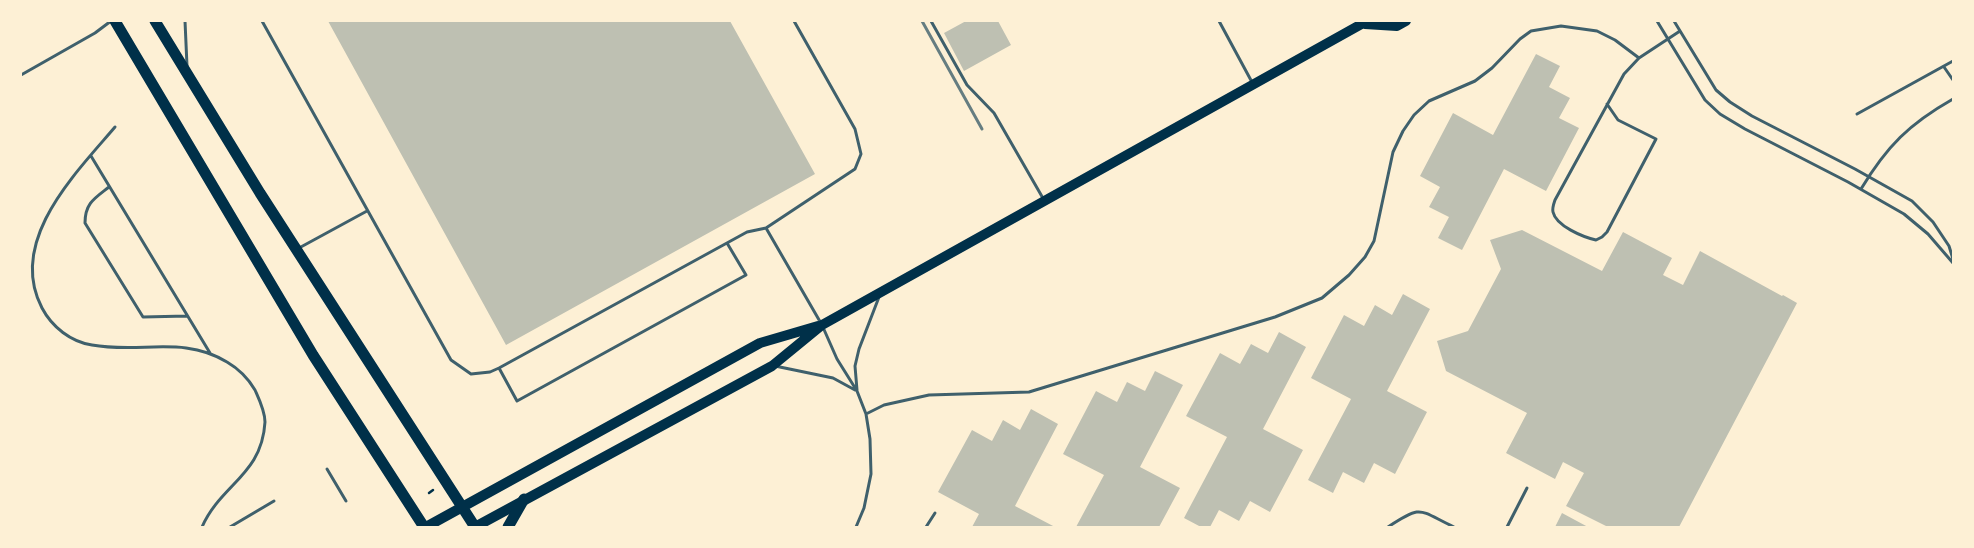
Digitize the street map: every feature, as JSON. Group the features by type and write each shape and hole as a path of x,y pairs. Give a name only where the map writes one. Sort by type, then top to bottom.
{"highway":[{"path":"115,21 286,310 425,527"},
{"path":"155,21 187,76 296,249 475,527"},
{"path":"508,527 524,499"}],"main road":[{"path":"475,527 524,499 772,366 822,325 1366,22 1397,26 1406,21"},
{"path":"425,527 760,343 822,325"}],"lane":[{"path":"21,75 95,33 111,21"},
{"path":"185,21 187,76"},
{"path":"262,21 451,360 471,374 490,372 499,368 747,232 766,228 856,169 861,154 854,129 794,21"},
{"path":"932,21 967,85 994,113 1045,201"},
{"path":"1219,21 1254,85"},
{"path":"1657,21 1705,100 1720,114 1745,129 1861,189 1904,214 1928,234 1953,263"},
{"path":"1674,21 1716,90 1730,102 1752,116 1869,176 1912,201 1933,222 1949,246 1953,259"},
{"path":"866,414 884,405 929,395 1028,392 1275,317 1317,301 1349,275 1365,257 1374,241 1393,152 1403,131 1414,115 1429,101 1475,81 1492,68 1520,39 1531,31 1561,26 1597,32 1615,40 1639,58"},
{"path":"1607,104 1618,120 1656,139 1607,232 1596,240 1561,224 1555,219 1552,210 1555,200 1607,104 1624,74 1639,58 1667,38 1680,31"},
{"path":"1857,114 1953,62"},
{"path":"1944,67 1953,80"},
{"path":"1861,189 1895,141 1913,124 1953,99"},
{"path":"115,127 58,197 44,225 35,252 32,277 38,299 47,317 62,332 76,340 92,345 196,348 210,353 236,367 250,382 261,403 265,420 262,441 256,459 240,479 223,495 208,513 202,527"},
{"path":"91,156 210,353"},
{"path":"109,187 88,205 85,212 85,223 143,317 187,316"},
{"path":"296,249 367,211"},
{"path":"766,228 822,325 837,359 857,391 866,414 870,439 871,474 866,503 858,526"},
{"path":"499,368 517,401 746,276 727,243"},
{"path":"857,391 855,366 859,349 880,292"},
{"path":"772,366 833,378 857,391"},
{"path":"327,469 346,501"},
{"path":"1507,527 1527,488"},
{"path":"230,527 274,501"},
{"path":"1388,527 1414,511 1423,511 1454,527"},
{"path":"926,527 935,513"}],"path":[{"path":"429,493 433,490"}],"building":[{"path":"328,21 730,21 815,174 506,345"},
{"path":"966,21 998,21 1011,45 964,71 944,33"},
{"path":"1536,54 1560,66 1549,87 1570,98 1559,118 1579,128 1546,191 1504,169 1462,250 1438,238 1449,217 1429,207 1440,187 1420,176 1453,113 1493,135"},
{"path":"1522,230 1602,271 1623,232 1672,258 1663,275 1683,285 1700,251 1797,303 1679,527 1608,527 1566,506 1584,473 1563,462 1555,479 1506,453 1527,413 1446,371 1437,341 1468,331 1501,269 1490,240"},
{"path":"1403,294 1430,309 1387,391 1427,412 1395,474 1374,463 1364,483 1343,472 1333,493 1308,480 1351,399 1311,378 1344,315 1364,326 1375,305 1392,315"},
{"path":"1279,332 1306,347 1263,429 1303,450 1270,512 1250,501 1239,521 1219,510 1210,527 1201,527 1184,518 1227,437 1186,416 1220,353 1240,364 1251,344 1268,353"},
{"path":"1155,371 1183,385 1140,467 1180,488 1159,527 1076,527 1104,475 1063,454 1096,391 1117,402 1127,382 1145,391"},
{"path":"1031,409 1058,424 1015,506 1055,527 972,527 979,514 938,492 972,430 992,441 1003,420 1020,430"},
{"path":"1562,513 1588,527 1555,527"}],"railway":[{"path":"922,21 982,129"}]}
